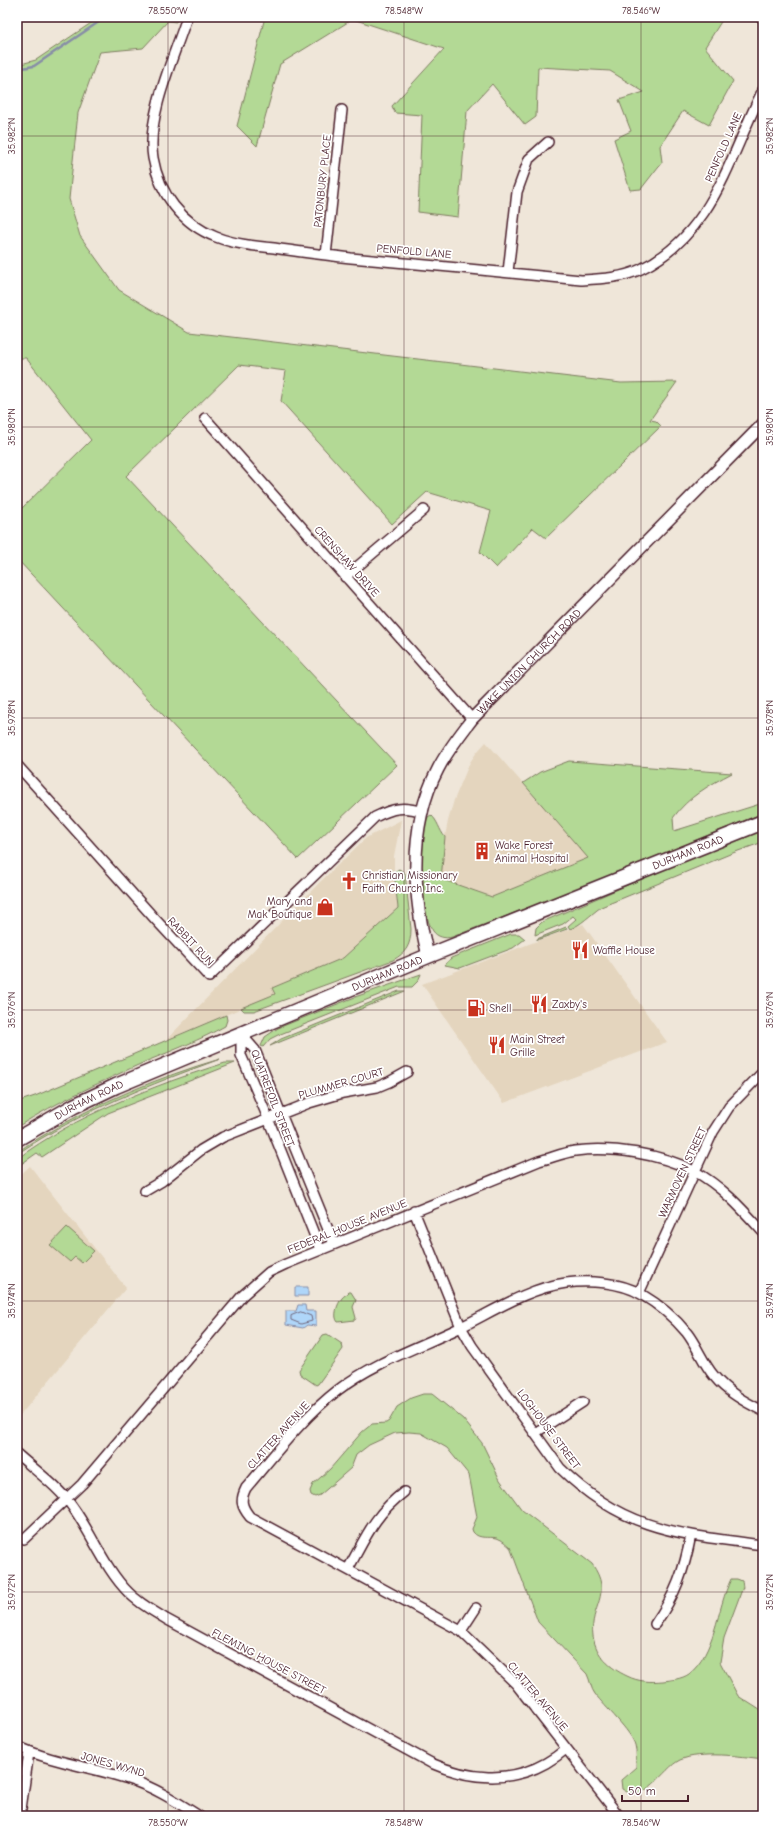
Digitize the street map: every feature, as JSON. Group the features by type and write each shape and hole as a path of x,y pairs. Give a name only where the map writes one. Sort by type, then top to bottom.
{"main road":[{"name":"DURHAM ROAD","path":"17,1139 74,1106 116,1086 428,956 763,822"}],"street":[{"name":"PENFOLD LANE","path":"187,17 152,128 153,158 159,180 165,194 178,212 192,224 215,237 236,243 326,255 581,280 608,278 640,270 678,245 695,227 724,180 763,90"},
{"name":"PATONBURY PLACE","path":"326,255 342,110"},
{"path":"508,272 517,192 529,159 548,142"},
{"name":"CRENSHAW DRIVE","path":"205,418 345,578 406,643 472,719"},
{"name":"WAKE UNION CHURCH ROAD","path":"428,956 420,926 416,888 418,838 423,812 438,769 455,741 472,719 763,424"},
{"path":"345,578 424,510"},
{"name":"RABBIT RUN","path":"17,765 209,977 362,827 375,817 391,809 408,808 423,812"},
{"name":"QUATREFOIL STREET","path":"242,1034 255,1050 334,1244"},
{"name":"QUATREFOIL STREET","path":"242,1034 240,1055 320,1249"},
{"name":"PLUMMER COURT","path":"145,1191 162,1181 202,1150 224,1137 267,1118 309,1103 343,1093 377,1087 407,1072"},
{"name":"WARMOVEN STREET","path":"639,1293 713,1132 729,1107 763,1072"},
{"name":"FEDERAL HOUSE AVENUE","path":"24,1540 82,1484 242,1296 269,1272 320,1249 539,1161 574,1151 614,1150 659,1158 694,1171 717,1186 739,1205 763,1232"},
{"name":"LOGHOUSE STREET","path":"414,1211 462,1327 472,1346 560,1468 576,1483 603,1503 639,1522 657,1528 691,1535 763,1545"},
{"name":"CLATTER AVENUE","path":"619,1816 516,1684 461,1631 250,1517 241,1502 243,1495 246,1488 296,1431 336,1392 355,1378 377,1366 462,1327 537,1290 565,1283 604,1283 619,1286 639,1293 665,1310 687,1333 713,1376 727,1389 744,1401 763,1411"},
{"path":"535,1433 583,1402"},
{"name":"FLEMING HOUSE STREET","path":"17,1454 66,1498 115,1576 129,1593 146,1607 431,1762 464,1775 499,1777 521,1774 546,1763 566,1749"},
{"path":"348,1569 375,1520 388,1504 404,1492"},
{"path":"655,1624 676,1590 686,1561 691,1535"},
{"path":"461,1631 476,1608"},
{"name":"JONES WYND","path":"17,1746 29,1752 58,1762 130,1780 149,1787 199,1816"},
{"path":"20,1816 29,1752"}],"shaded area":[{"path":"486,742 589,858 492,897 441,879 443,847 454,800 470,762"},
{"path":"401,820 394,856 394,884 398,908 343,958 272,988 275,994 166,1040 320,882 366,838"},
{"path":"583,924 667,1042 504,1103 422,984"},
{"path":"30,1166 126,1288 17,1419 17,1178"}],"green space":[{"path":"100,17 178,17 176,22 168,21 143,48 100,52 78,113 69,199 80,236 119,290 189,332 621,383 677,382 650,420 656,421 661,426 546,538 533,528 496,568 480,552 491,511 427,492 392,524 281,401 286,371 239,365 126,476 397,765 298,859 17,559 17,513 91,440 26,358 17,358 17,65 36,60"},
{"path":"265,17 724,17 705,47 733,81 709,125 683,111 660,146 662,162 641,189 630,190 614,139 631,131 619,100 644,92 610,71 538,67 536,117 525,125 492,84 467,111 458,217 418,212 422,115 395,113 392,106 444,49 353,19 280,64 257,146 237,126"},
{"path":"569,761 732,773 707,787 685,804 673,818 674,831 763,803 763,813 582,887 452,937 444,938 437,935 433,931 429,922 423,892 421,857 422,841 428,817 431,815 433,817 445,837 441,879 492,897 588,858 523,783 540,772"},
{"path":"763,830 763,842 601,907 582,922 570,929 568,926 576,919 573,916 563,924 535,935 536,928 542,922 683,861"},
{"path":"399,869 405,873 411,929 409,944 401,954 393,960 254,1011 244,1011 241,1008 275,994 272,988 343,958 398,908 394,872"},
{"path":"566,927 567,929 537,940 537,939"},
{"path":"511,934 519,934 525,939 513,948 460,968 445,965 451,958"},
{"path":"421,974 418,981 412,987 399,987 278,1035 270,1039 263,1047 261,1046 265,1037 278,1028 355,997"},
{"path":"399,991 405,991 270,1046 281,1039"},
{"path":"226,1015 227,1020 225,1026 216,1031 81,1092 17,1127 17,1102 35,1096"},
{"path":"220,1059 116,1100 66,1125 17,1154 26,1146 44,1135 108,1101 152,1082"},
{"path":"225,1063 235,1063 108,1113 42,1157 37,1153 17,1167 17,1159 40,1143 90,1115 144,1091"},
{"path":"67,1227 94,1251 82,1263 75,1257 70,1262 50,1245"},
{"path":"351,1292 356,1300 353,1307 356,1318 355,1320 338,1322 336,1317 337,1307 342,1298"},
{"path":"327,1334 342,1344 343,1349 316,1385 300,1374 299,1370 323,1335"},
{"path":"423,1394 432,1394 463,1419 482,1443 500,1480 522,1510 592,1564 601,1584 601,1592 594,1616 593,1636 597,1650 610,1665 621,1673 631,1678 649,1681 673,1680 689,1674 705,1655 731,1579 742,1581 743,1587 724,1638 720,1662 738,1696 763,1712 763,1759 721,1755 688,1757 674,1764 653,1784 638,1793 630,1793 622,1789 621,1780 636,1767 636,1750 633,1739 592,1690 587,1674 538,1622 510,1547 499,1539 494,1537 481,1537 473,1532 472,1529 477,1517 469,1475 447,1448 421,1433 395,1433 369,1445 356,1455 351,1468 320,1495 315,1497 311,1495 310,1491 313,1484 330,1469 362,1432 372,1424 386,1423 389,1421 397,1407 411,1398"}],"water":[{"path":"295,1287 308,1287 308,1296 295,1296"},
{"path":"298,1305 305,1305 306,1311 316,1311 316,1326 307,1325 303,1328 286,1325 286,1311 296,1311"}],"waterway":[{"path":"17,69 34,66 106,17"}],"place":[{"name":"Wake Forest Animal Hospital","path":"482,851"},
{"name":"Christian Missionary Faith Church Inc.","path":"349,881"},
{"name":"Mary and Mak Boutique","path":"325,907"},
{"name":"Waffle House","path":"580,950"},
{"name":"Zaxby's","path":"539,1004"},
{"name":"Shell","path":"476,1008"},
{"name":"Main Street Grille","path":"497,1045"}]}
